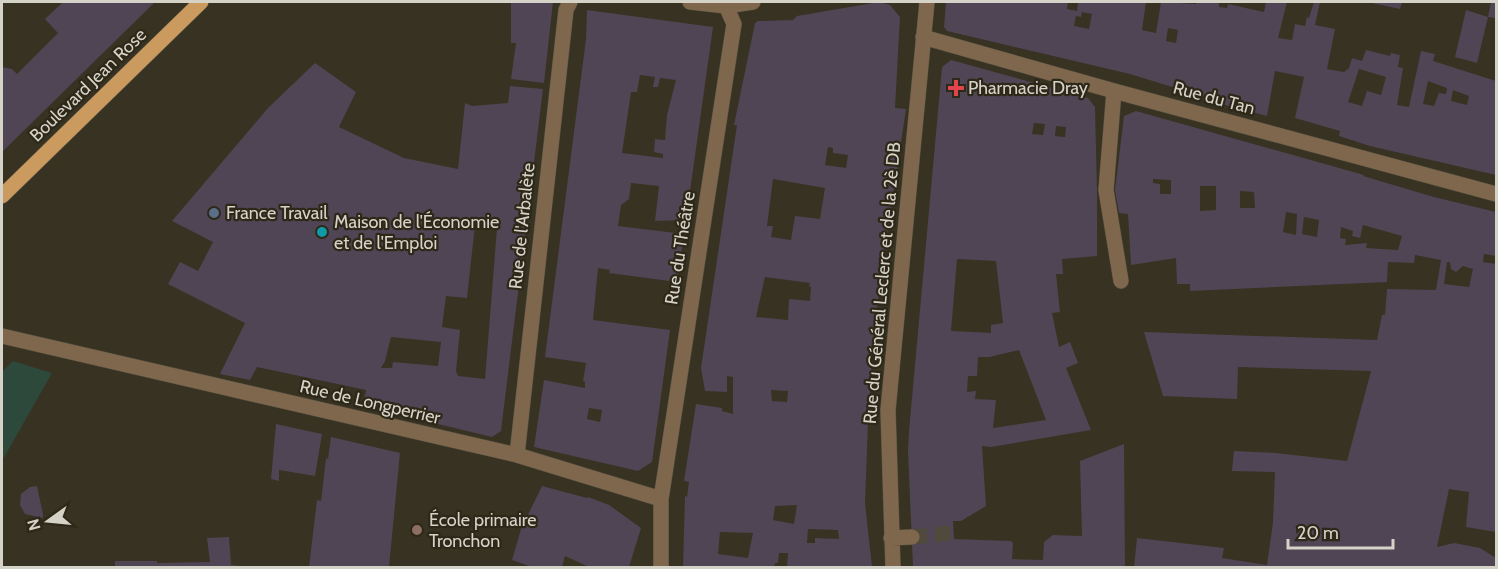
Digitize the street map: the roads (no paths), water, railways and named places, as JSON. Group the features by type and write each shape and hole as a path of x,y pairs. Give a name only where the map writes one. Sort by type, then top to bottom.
{"main road":[{"name":"Boulevard Jean Rose","path":"2,196 201,2"}],"street":[{"name":"Rue de l'Arbalète","path":"523,457 566,10 570,2"},
{"path":"690,2 726,6 753,2"},
{"name":"Rue du Général Leclerc et de la 2è DB","path":"893,567 888,410 927,2"},
{"name":"Rue du Théâtre","path":"661,499 734,24 726,6"},
{"name":"Rue du Tan","path":"923,37 1114,92 1497,194"},
{"path":"1114,92 1106,190 1121,281"},
{"name":"Rue de Longperrier","path":"2,336 523,457 661,499"},
{"path":"661,499 661,567"},
{"path":"891,538 912,537"}],"tunnel":[{"path":"912,537 953,533"}],"place":[{"name":"Pharmacie Dray","path":"956,88"},
{"name":"France Travail","path":"214,213"},
{"name":"Maison de l'Économie et de l'Emploi","path":"322,232"},
{"name":"École primaire Tronchon","path":"417,530"}]}
